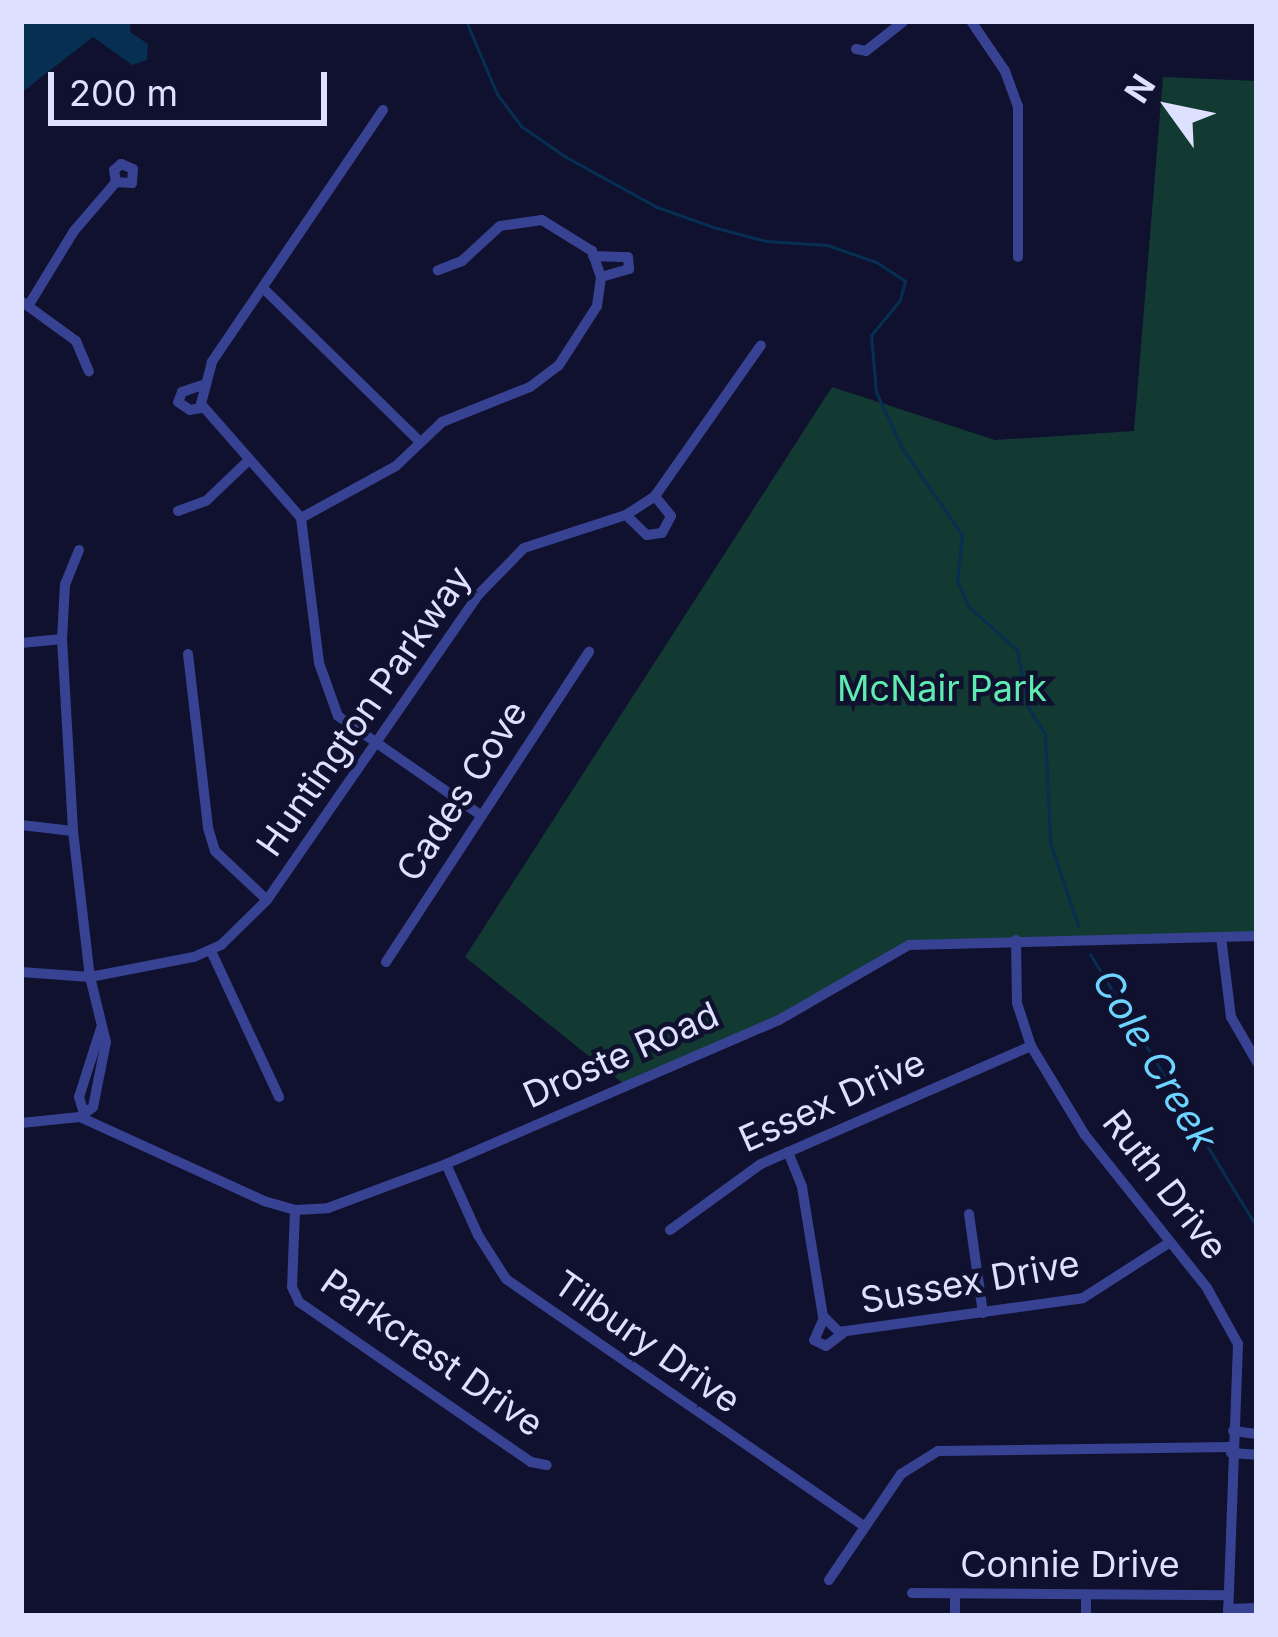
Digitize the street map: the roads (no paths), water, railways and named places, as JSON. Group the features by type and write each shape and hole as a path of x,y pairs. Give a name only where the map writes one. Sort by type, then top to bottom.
{"street":[{"path":"856,49 866,51 904,21"},
{"path":"971,21 1005,71 1018,106 1018,257"},
{"path":"383,110 212,362 202,386 201,408 302,518 323,688 338,716 482,816"},
{"path":"89,371 76,340 25,302 74,231 116,182"},
{"path":"302,518 371,482 442,422 530,387 559,365 597,306 601,278 593,256 559,226 527,221 500,226 462,261 438,270"},
{"path":"593,256 628,257 628,269 601,278"},
{"path":"263,289 419,441"},
{"name":"Huntington Parkway","path":"211,951 267,900 479,594 524,548 626,515 656,496 761,346"},
{"path":"201,408 190,410 178,402 182,392 202,386"},
{"path":"178,511 206,501 247,462"},
{"path":"626,515 647,536 662,533 671,516 656,496"},
{"path":"79,550 65,584 62,639 73,831 101,1028 79,1097 81,1114"},
{"path":"21,643 62,639"},
{"name":"Cades Cove","path":"386,962 589,652"},
{"path":"188,654 208,829 215,851 267,900"},
{"path":"21,826 73,831"},
{"name":"Droste Road","path":"295,1210 328,1208 446,1163 778,1020 910,945 1257,936"},
{"path":"1221,937 1231,1017 1257,1061"},
{"name":"Ruth Drive","path":"1016,940 1017,1003 1031,1046 1085,1136 1167,1244 1207,1288 1238,1344 1228,1607"},
{"path":"21,972 90,976 211,951 278,1096"},
{"name":"Essex Drive","path":"670,1230 734,1179 1031,1046"},
{"path":"21,1123 81,1114 295,1210"},
{"name":"Sussex Drive","path":"788,1152 802,1187 824,1318 814,1340 826,1346 842,1333 1083,1298 1126,1275 1167,1244"},
{"name":"Tilbury Drive","path":"446,1163 478,1235 506,1279 863,1526"},
{"name":"Parkcrest Drive","path":"295,1210 292,1283 299,1302 531,1462 547,1465"},
{"path":"969,1214 983,1312"},
{"name":"Sussex Drive","path":"824,1318 842,1333"},
{"path":"1233,1431 1257,1434"},
{"path":"829,1580 902,1474 938,1451 1231,1450 1257,1455"},
{"name":"Connie Drive","path":"912,1593 1086,1594 1257,1609"},
{"path":"1086,1594 1086,1616"},
{"path":"955,1595 955,1616"}],"water":[{"path":"21,21 131,21 130,32 148,44 147,60 132,65 93,37 21,93"}],"waterway":[{"name":"Cole Creek","path":"466,21 497,94 521,126 566,157 657,207 766,241 827,245 876,262 905,281 900,300 871,335 876,392 902,448 962,535 957,580 968,606 1017,650 1028,707 1045,734 1050,842 1078,925"},
{"name":"Cole Creek","path":"1090,954 1257,1228"}],"park label":[{"name":"McNair Park","path":"942,689"}]}
